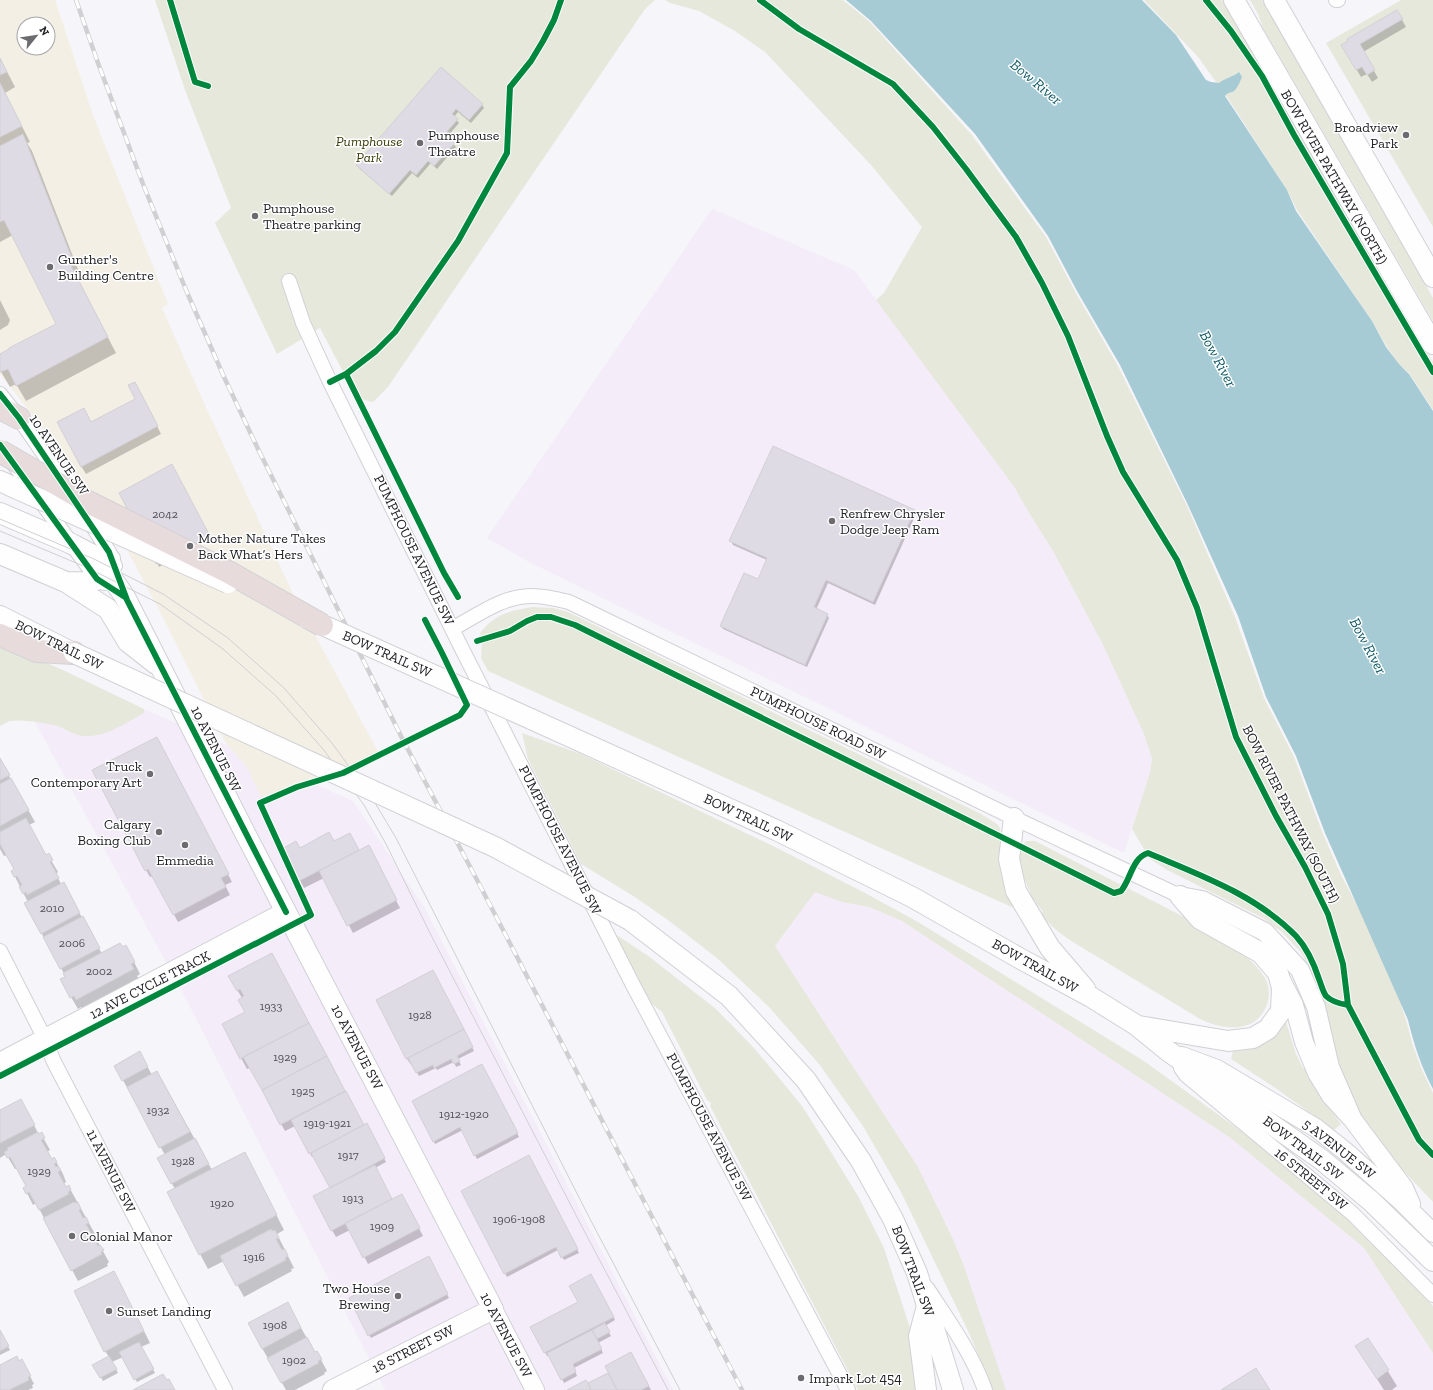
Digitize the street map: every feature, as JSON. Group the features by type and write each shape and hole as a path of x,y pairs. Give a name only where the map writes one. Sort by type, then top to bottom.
{"highway":[{"path":"0,451 86,501 230,573 322,625"},
{"path":"0,635 37,651 74,653"}],"main road":[{"path":"1234,0 1433,344"},
{"path":"1275,2 1348,104 1433,251"},
{"path":"1275,2 1433,277"},
{"name":"BOW TRAIL SW","path":"6,484 776,830 912,897 1020,959 1091,997 1136,1025 1168,1051 1322,1160 1371,1201 1433,1261"},
{"path":"3,514 22,512 35,493"},
{"name":"10 AVENUE SW","path":"3,514 72,544 95,556 105,567 125,597 286,912 493,1309"},
{"path":"0,554 66,582 108,609 128,642 162,668"},
{"path":"66,582 94,582 105,567"},
{"name":"BOW TRAIL SW","path":"0,616 74,653 495,847 630,920 729,996 806,1080 861,1161 894,1220 916,1272 953,1390"},
{"path":"1014,818 1009,859 1016,891 1050,948 1091,997"},
{"path":"1136,1025 1228,1041 1253,1038 1268,1029 1281,1011 1282,988 1278,973 1261,954 1200,919 1180,896"},
{"path":"0,1063 286,912"},
{"path":"926,1390 919,1336 927,1306"},
{"name":"18 STREET SW","path":"333,1390 493,1309"}],"street":[{"name":"PUMPHOUSE AVENUE SW","path":"289,281 303,323 330,382 452,629 634,986 848,1390"},
{"name":"10 AVENUE SW","path":"0,394 9,413 95,530 105,567"},
{"path":"0,445 72,544"},
{"name":"PUMPHOUSE ROAD SW","path":"452,629 496,604 515,598 532,596 570,602 1014,818 1180,896"},
{"path":"1180,896 1202,900 1265,932 1300,970 1316,1007 1330,1067 1353,1120"},
{"name":"11 AVENUE SW","path":"0,951 45,1039 53,1060 225,1390"},
{"path":"1278,973 1294,1006 1304,1042 1317,1073 1332,1096 1353,1120 1404,1188 1418,1218"},
{"name":"5 AVENUE SW","path":"1168,1051 1217,1069 1316,1128 1345,1151 1400,1200 1433,1233"},
{"name":"16 STREET SW","path":"1168,1051 1186,1075 1353,1214 1433,1295"},
{"path":"916,1272 952,1326 980,1375 986,1390"},
{"name":"10 AVENUE SW","path":"493,1309 535,1390"}],"shaded area":[{"path":"0,0 55,0 94,118 168,304 162,308 204,403 295,598 382,759 261,797 247,767 225,742 125,546 45,431 0,374"},
{"path":"712,209 854,270 1015,488 1053,551 1103,645 1144,734 1152,759 1150,772 1124,853 531,563 487,538"},
{"path":"144,709 353,801 424,907 673,1390 385,1390 185,997 35,722 55,725 69,732 115,728 143,713"},
{"path":"815,891 842,902 869,907 902,921 1232,1139 1364,1248 1433,1353 1433,1390 1006,1390 963,1263 918,1167 775,946"}],"green space":[{"name":"Pumphouse Park","path":"155,0 655,0 645,9 388,387 373,402 357,398 320,328 277,354 215,223 231,208 185,90"},
{"path":"665,0 843,0 870,22 972,135 1046,237 1118,366 1187,506 1235,617 1264,698 1294,757 1323,834 1341,875 1386,960 1413,1046 1433,1093 1433,1202 1380,1146 1360,1117 1336,1061 1321,998 1312,972 1300,951 1282,932 1263,918 1167,870 1150,859 1132,829 1150,772 1152,759 1144,734 1103,645 1053,551 1015,488 876,300 884,293 922,227 871,165 765,52 735,31 699,11 670,3"},
{"path":"1144,0 1222,0 1433,362 1433,410 1409,373 1399,364 1387,347 1372,321 1297,210 1287,190 1227,97 1198,57"},
{"path":"1250,0 1262,0 1433,298 1433,321 1263,28 1258,14"},
{"name":"Broadview Park","path":"1401,0 1433,0 1433,227 1326,43"},
{"path":"532,607 553,608 568,612 981,814 997,824 1000,828 1001,845 1016,906 1014,908 488,671 481,658 482,639 480,633 491,621 503,614"},
{"path":"0,642 144,709 144,713 115,729 99,735 91,736 83,736 72,733 54,725 20,720 10,721 0,726"},
{"path":"522,733 581,754 777,848 865,893 918,922 1144,1061 1288,1165 1329,1200 1421,1292 1433,1306 1433,1353 1364,1248 1232,1139 902,921 869,907 842,902 815,892 775,946 918,1167 963,1263 1006,1390 993,1390 969,1333 901,1192 863,1126 819,1064 769,1007 718,959 672,923 635,897 581,864 528,759"},
{"path":"1026,841 1035,841 1164,907 1212,933 1241,952 1260,971 1268,985 1268,1000 1261,1015 1253,1023 1238,1027 1218,1026 1206,1022 1068,939 1040,914 1043,912 1032,897 1024,878 1022,879 1018,852"},
{"path":"615,934 647,955 716,1009 754,1048 802,1106 858,1196 884,1248 910,1328 920,1390 858,1390 710,1106 711,1103 707,1100 662,1012 651,1003"},
{"path":"1281,1022 1286,1022 1296,1054 1303,1068 1306,1067 1323,1099 1341,1124 1334,1130 1274,1087 1231,1059 1233,1051 1256,1047 1271,1034"}],"water":[{"name":"Bow River","path":"846,0 1142,0 1176,35 1206,80 1219,83 1239,72 1242,77 1238,86 1234,91 1225,96 1287,190 1296,211 1372,321 1386,347 1409,374 1433,411 1433,1089 1418,1055 1408,1020 1325,833 1296,756 1266,697 1238,616 1188,505 1120,365 1077,291 1048,236 975,134 871,21"}],"building":[{"path":"1397,10 1403,19 1360,44 1375,70 1367,75 1362,67 1356,70 1341,45 1348,41 1347,39"},
{"path":"0,58 7,72 0,75"},
{"path":"441,67 483,104 469,120 456,109 452,114 458,119 445,134 455,143 434,166 428,161 416,175 410,170 389,194 356,165"},
{"path":"0,83 22,126 0,137"},
{"name":"Gunther's Building Centre","path":"23,134 71,256 67,258 108,337 16,386 8,369 0,372 0,354 56,324 4,220 0,222 0,146"},
{"path":"135,382 158,426 81,467 57,422 84,408 91,422 135,399 128,385"},
{"path":"773,446 915,510 873,602 826,580 814,607 828,614 805,665 720,626 744,573 758,579 767,558 729,541"},
{"path":"172,464 210,536 156,564 119,493"},
{"path":"157,737 229,874 221,878 226,887 173,915 148,869 145,871 92,770"},
{"path":"0,758 10,775 0,780"},
{"path":"11,778 29,810 0,826 0,784"},
{"path":"26,818 46,855 49,853 53,860 50,862 59,878 27,895 26,892 23,894 19,887 22,885 17,876 14,877 11,871 14,869 0,844 0,832"},
{"path":"329,832 334,841 350,833 359,850 299,881 284,848 296,841 300,848"},
{"path":"369,845 397,900 347,926 319,871"},
{"path":"64,882 80,913 41,934 24,903"},
{"path":"83,916 100,948 60,969 43,937"},
{"path":"120,943 123,947 126,945 135,962 131,964 134,969 76,1000 74,996 70,998 60,979 65,977 63,973"},
{"path":"272,953 309,1023 240,1059 222,1024 245,1012 238,1000 244,996 240,989 237,991 228,976"},
{"path":"433,970 464,1029 406,1059 376,1000"},
{"path":"309,1023 327,1056 262,1090 243,1057"},
{"path":"464,1029 473,1047 457,1056 460,1061 454,1064 451,1059 434,1068 433,1065 416,1073 408,1058"},
{"path":"140,1051 148,1067 122,1081 114,1066"},
{"path":"327,1056 345,1091 280,1125 262,1090"},
{"path":"482,1064 518,1133 474,1156 460,1127 433,1142 412,1101"},
{"path":"157,1071 190,1132 159,1148 127,1087"},
{"path":"346,1091 364,1125 309,1154 291,1120"},
{"path":"21,1099 35,1125 0,1143 0,1110"},
{"path":"367,1123 385,1158 330,1188 311,1153"},
{"path":"38,1132 39,1134 42,1132 45,1138 41,1140 52,1159 54,1157 57,1162 54,1164 61,1170 58,1172 66,1187 69,1185 71,1190 68,1192 69,1194 39,1210 29,1192 26,1194 23,1188 26,1186 10,1157 7,1158 4,1152 8,1150 7,1148"},
{"path":"195,1138 209,1164 171,1184 157,1158"},
{"path":"245,1152 277,1215 199,1255 167,1192"},
{"path":"529,1155 578,1249 561,1258 556,1247 504,1274 461,1191"},
{"path":"375,1165 392,1199 331,1231 313,1196"},
{"path":"402,1194 420,1228 363,1258 345,1223"},
{"name":"Colonial Manor","path":"74,1202 78,1202 81,1209 79,1210 83,1218 86,1217 89,1223 86,1224 93,1237 96,1235 99,1242 96,1243 104,1250 101,1252 102,1254 71,1271 43,1218"},
{"path":"271,1229 272,1231 275,1230 279,1238 276,1239 282,1250 285,1249 288,1256 285,1258 286,1260 236,1286 220,1256"},
{"name":"Two House Brewing","path":"429,1256 448,1294 368,1336 349,1298"},
{"name":"Sunset Landing","path":"114,1271 144,1331 104,1352 74,1291"},
{"path":"591,1274 614,1317 544,1353 530,1327 578,1302 569,1286"},
{"path":"288,1302 301,1328 262,1349 248,1323"},
{"path":"605,1323 610,1332 597,1339 592,1330"},
{"path":"0,1330 9,1346 0,1351"},
{"path":"592,1330 602,1349 573,1364 576,1372 561,1380 547,1353"},
{"path":"307,1337 315,1352 317,1351 322,1359 318,1361 319,1363 281,1383 267,1358"},
{"path":"1368,1338 1389,1370 1377,1379 1355,1346"},
{"path":"139,1342 154,1369 134,1380 119,1352"},
{"path":"631,1352 649,1386 641,1390 617,1390 605,1366"},
{"path":"17,1356 19,1361 22,1359 31,1376 28,1377 29,1380 9,1390 0,1390 0,1365"},
{"path":"109,1356 117,1369 100,1378 92,1365"},
{"path":"1256,1368 1270,1390 1221,1390"},
{"path":"608,1373 617,1390 591,1390 588,1383"},
{"path":"163,1374 167,1380 169,1379 175,1390 133,1390"},
{"path":"586,1380 591,1390 567,1390"}],"tram line":[{"path":"0,519 94,559 163,594 228,638 284,688 332,743 372,798 396,838 589,1217 680,1390"},
{"path":"0,531 88,568 160,604 223,649 276,696 323,749 364,805 386,844 432,937 668,1390"}],"railway":[{"path":"76,0 143,184 186,290 224,377 258,449 404,742 742,1390"}],"cycle path":[{"path":"170,0 195,82 208,86"},
{"path":"330,382 346,374 376,351 395,332 458,241 507,153 510,87 531,61 543,41 554,20 561,0"},
{"name":"BOW RIVER PATHWAY (SOUTH)","path":"760,0 799,29 893,84 933,127 1016,237 1042,283 1068,336 1107,436 1123,472 1177,560 1197,608 1236,737 1276,816 1305,867 1328,914 1343,964 1348,1005 1419,1140 1433,1155"},
{"name":"BOW RIVER PATHWAY (NORTH)","path":"1206,0 1231,31 1262,76 1294,135 1433,372"},
{"path":"346,374 444,573 458,597"},
{"path":"0,394 19,418 109,552 127,600 286,912"},
{"path":"0,445 97,579 125,597"},
{"path":"477,641 510,631 537,617 551,617 575,625 1114,893 1121,891 1138,859 1148,853 1168,861 1226,887 1263,909 1280,922 1296,936 1307,951 1326,996 1334,1001 1348,1005"},
{"name":"12 AVE CYCLE TRACK","path":"0,1076 311,915 260,803 297,787 343,773 460,715 467,705 425,620"}],"place":[{"name":"Broadview Park","path":"1406,135"},
{"name":"Pumphouse Theatre","path":"420,143"},
{"name":"Pumphouse Theatre parking","path":"255,216"},
{"name":"Gunther's Building Centre","path":"50,267"},
{"name":"Renfrew Chrysler Dodge Jeep Ram","path":"832,521"},
{"name":"Mother Nature Takes Back What’s Hers","path":"190,546"},
{"name":"Truck Contemporary Art","path":"150,774"},
{"name":"Calgary Boxing Club","path":"159,832"},
{"name":"Emmedia","path":"185,845"},
{"name":"Colonial Manor","path":"72,1236"},
{"name":"Two House Brewing","path":"398,1296"},
{"name":"Sunset Landing","path":"109,1311"},
{"name":"Impark Lot 454","path":"801,1378"}]}
